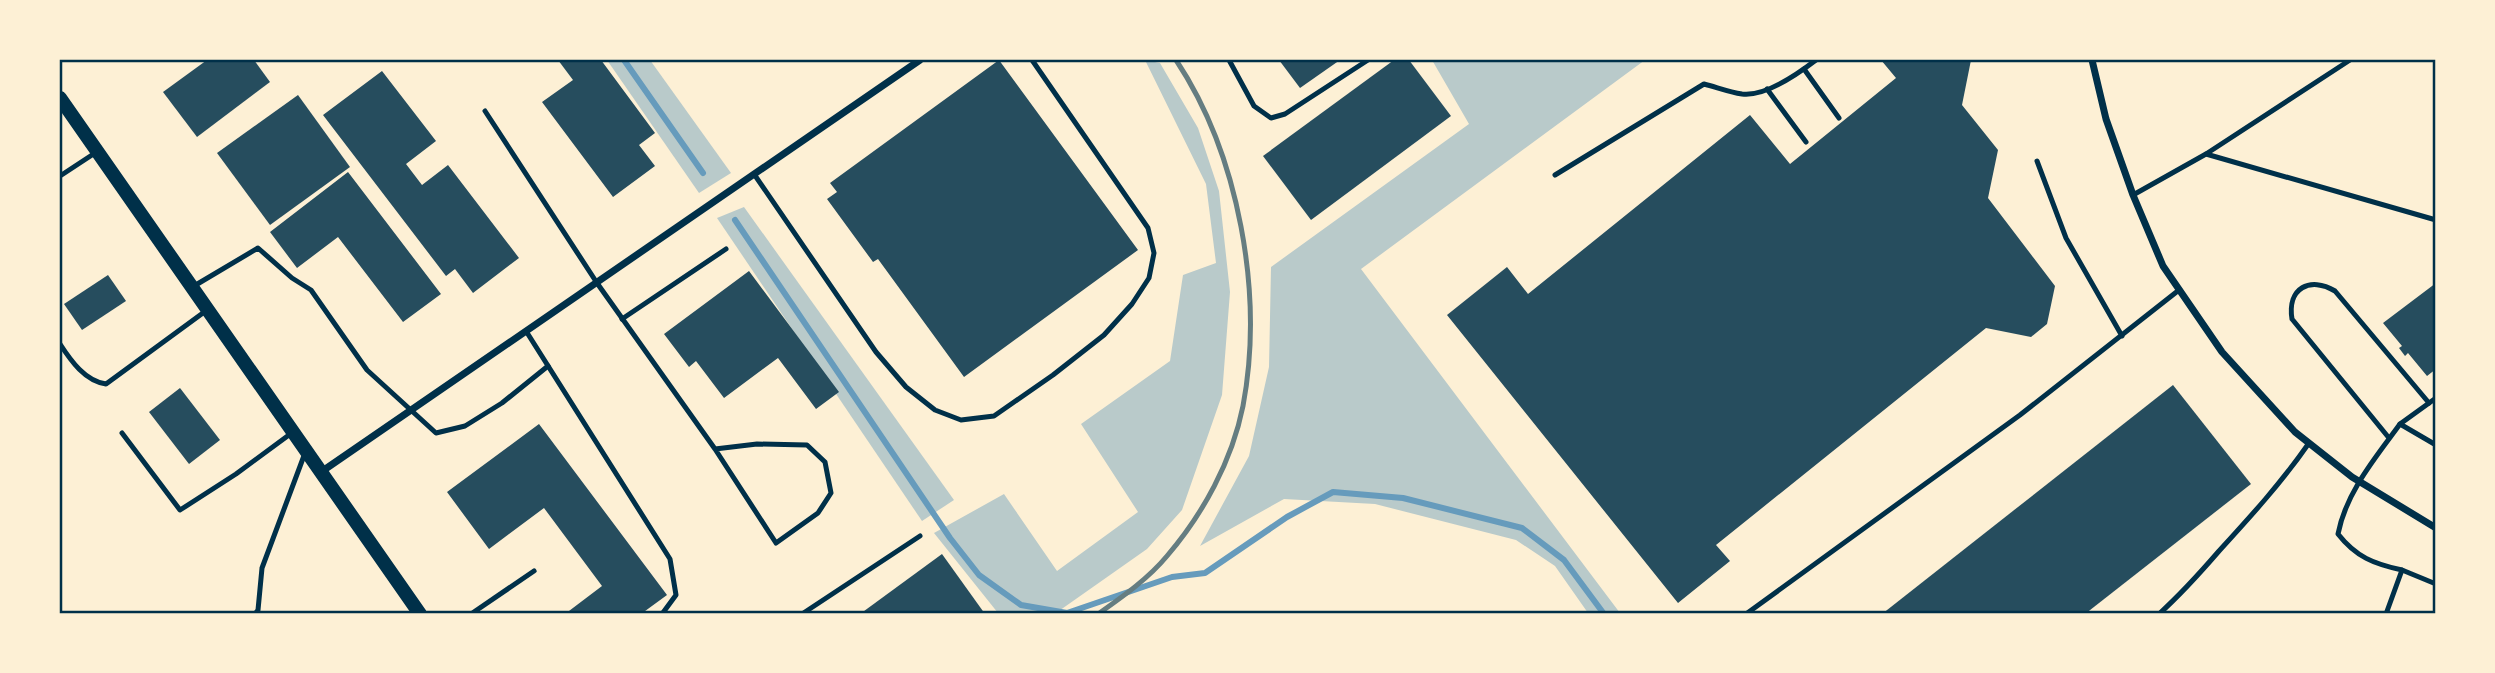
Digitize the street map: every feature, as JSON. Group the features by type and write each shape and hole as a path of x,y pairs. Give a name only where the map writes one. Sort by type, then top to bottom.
{"main road":[{"path":"60,98 420,614"}],"street":[{"path":"321,472 920,60"},
{"path":"2092,60 2106,120 2133,195 2163,266 2222,352 2295,432 2361,482 2435,528"}],"lane":[{"path":"754,174 876,352 906,387 935,410 961,420 994,416 1104,335 1132,304 1149,278 1154,253 1148,228 1032,60"},
{"path":"1229,60 1254,106 1271,118 1285,114 1368,60"},
{"path":"1555,175 1703,84 1742,94 1755,94 1816,60"},
{"path":"2133,195 2206,155 2350,60"},
{"path":"1804,69 1839,118"},
{"path":"1767,89 1806,142"},
{"path":"485,111 597,283 715,449 776,543 818,513 831,493 825,462 807,445 757,443 715,449"},
{"path":"60,176 97,152"},
{"path":"2206,155 2435,220"},
{"path":"2037,161 2066,237 2122,336"},
{"path":"192,287 258,248 292,278 311,290 367,370 436,433 465,426 502,403 548,366"},
{"path":"622,319 726,249"},
{"path":"2389,438 2292,319 2290,306 2296,293 2306,285 2318,283 2335,291 2429,403"},
{"path":"1746,614 2020,415 2179,290"},
{"path":"60,344 70,359 93,382 106,384 208,310"},
{"path":"526,331 670,559 676,595 662,614"},
{"path":"2435,398 2400,424 2380,447 2341,516 2338,534 2350,550 2378,565 2402,570 2435,584"},
{"path":"2400,424 2435,445"},
{"path":"122,433 180,510 236,474 293,432"},
{"path":"2159,614 2250,519 2283,481 2309,443"},
{"path":"255,614 258,610 262,568 306,451"},
{"path":"802,614 920,536"},
{"path":"2386,614 2402,570"},
{"path":"471,614 534,571"}],"shaded area":[{"path":"607,60 650,60 731,173 699,193"},
{"path":"1145,60 1160,63 1198,128 1219,191 1230,292 1222,395 1182,510 1147,549 1056,613 998,613 934,533 1004,494 1057,571 1138,512 1081,424 1170,361 1183,275 1216,263 1206,184"},
{"path":"1432,60 1645,60 1361,269 1620,613 1588,613 1555,566 1516,540 1375,504 1284,499 1200,546 1249,456 1269,367 1271,267 1469,124"},
{"path":"744,207 954,500 922,521 717,218"}],"building":[{"path":"207,60 254,60 270,82 197,137 163,92"},
{"path":"558,60 601,60 655,133 639,145 655,166 613,197 542,102 573,80"},
{"path":"999,60 1138,250 964,377 878,259 873,262 827,199 837,192 830,183"},
{"path":"1279,60 1340,60 1300,88"},
{"path":"1394,60 1409,60 1451,116 1311,220 1263,156"},
{"path":"1881,60 1971,60 1962,105 1998,150 1988,198 2055,286 2047,324 2031,337 1986,328 1716,545 1730,561 1678,603 1447,315 1507,267 1528,294 1750,115 1790,164 1896,78"},
{"path":"382,71 436,141 406,164 422,185 448,165 519,258 473,293 455,269 446,276 323,115"},
{"path":"298,95 350,167 270,225 217,153"},
{"path":"348,172 441,294 403,322 338,237 297,268 270,232"},
{"path":"749,271 839,392 816,409 778,358 724,398 696,361 689,367 664,334"},
{"path":"108,275 126,301 82,330 64,304"},
{"path":"2436,283 2436,369 2427,376 2408,353 2405,356 2399,348 2402,346 2383,323"},
{"path":"2173,385 2251,484 2085,614 1882,614"},
{"path":"180,388 220,440 189,464 149,412"},
{"path":"539,424 667,595 641,614 565,614 602,586 544,508 489,549 447,492"},
{"path":"942,554 985,614 860,614"}],"waterway":[{"path":"624,60 703,173"},
{"path":"735,220 950,538 979,575 1021,605 1067,613 1172,577 1205,573 1287,517 1333,492 1403,498 1522,528 1564,560 1604,614"}],"railway":[{"path":"1098,614 1152,572 1193,523 1224,467 1243,406 1249,363 1250,318 1248,272 1241,227 1216,138 1198,98 1176,60"}]}
